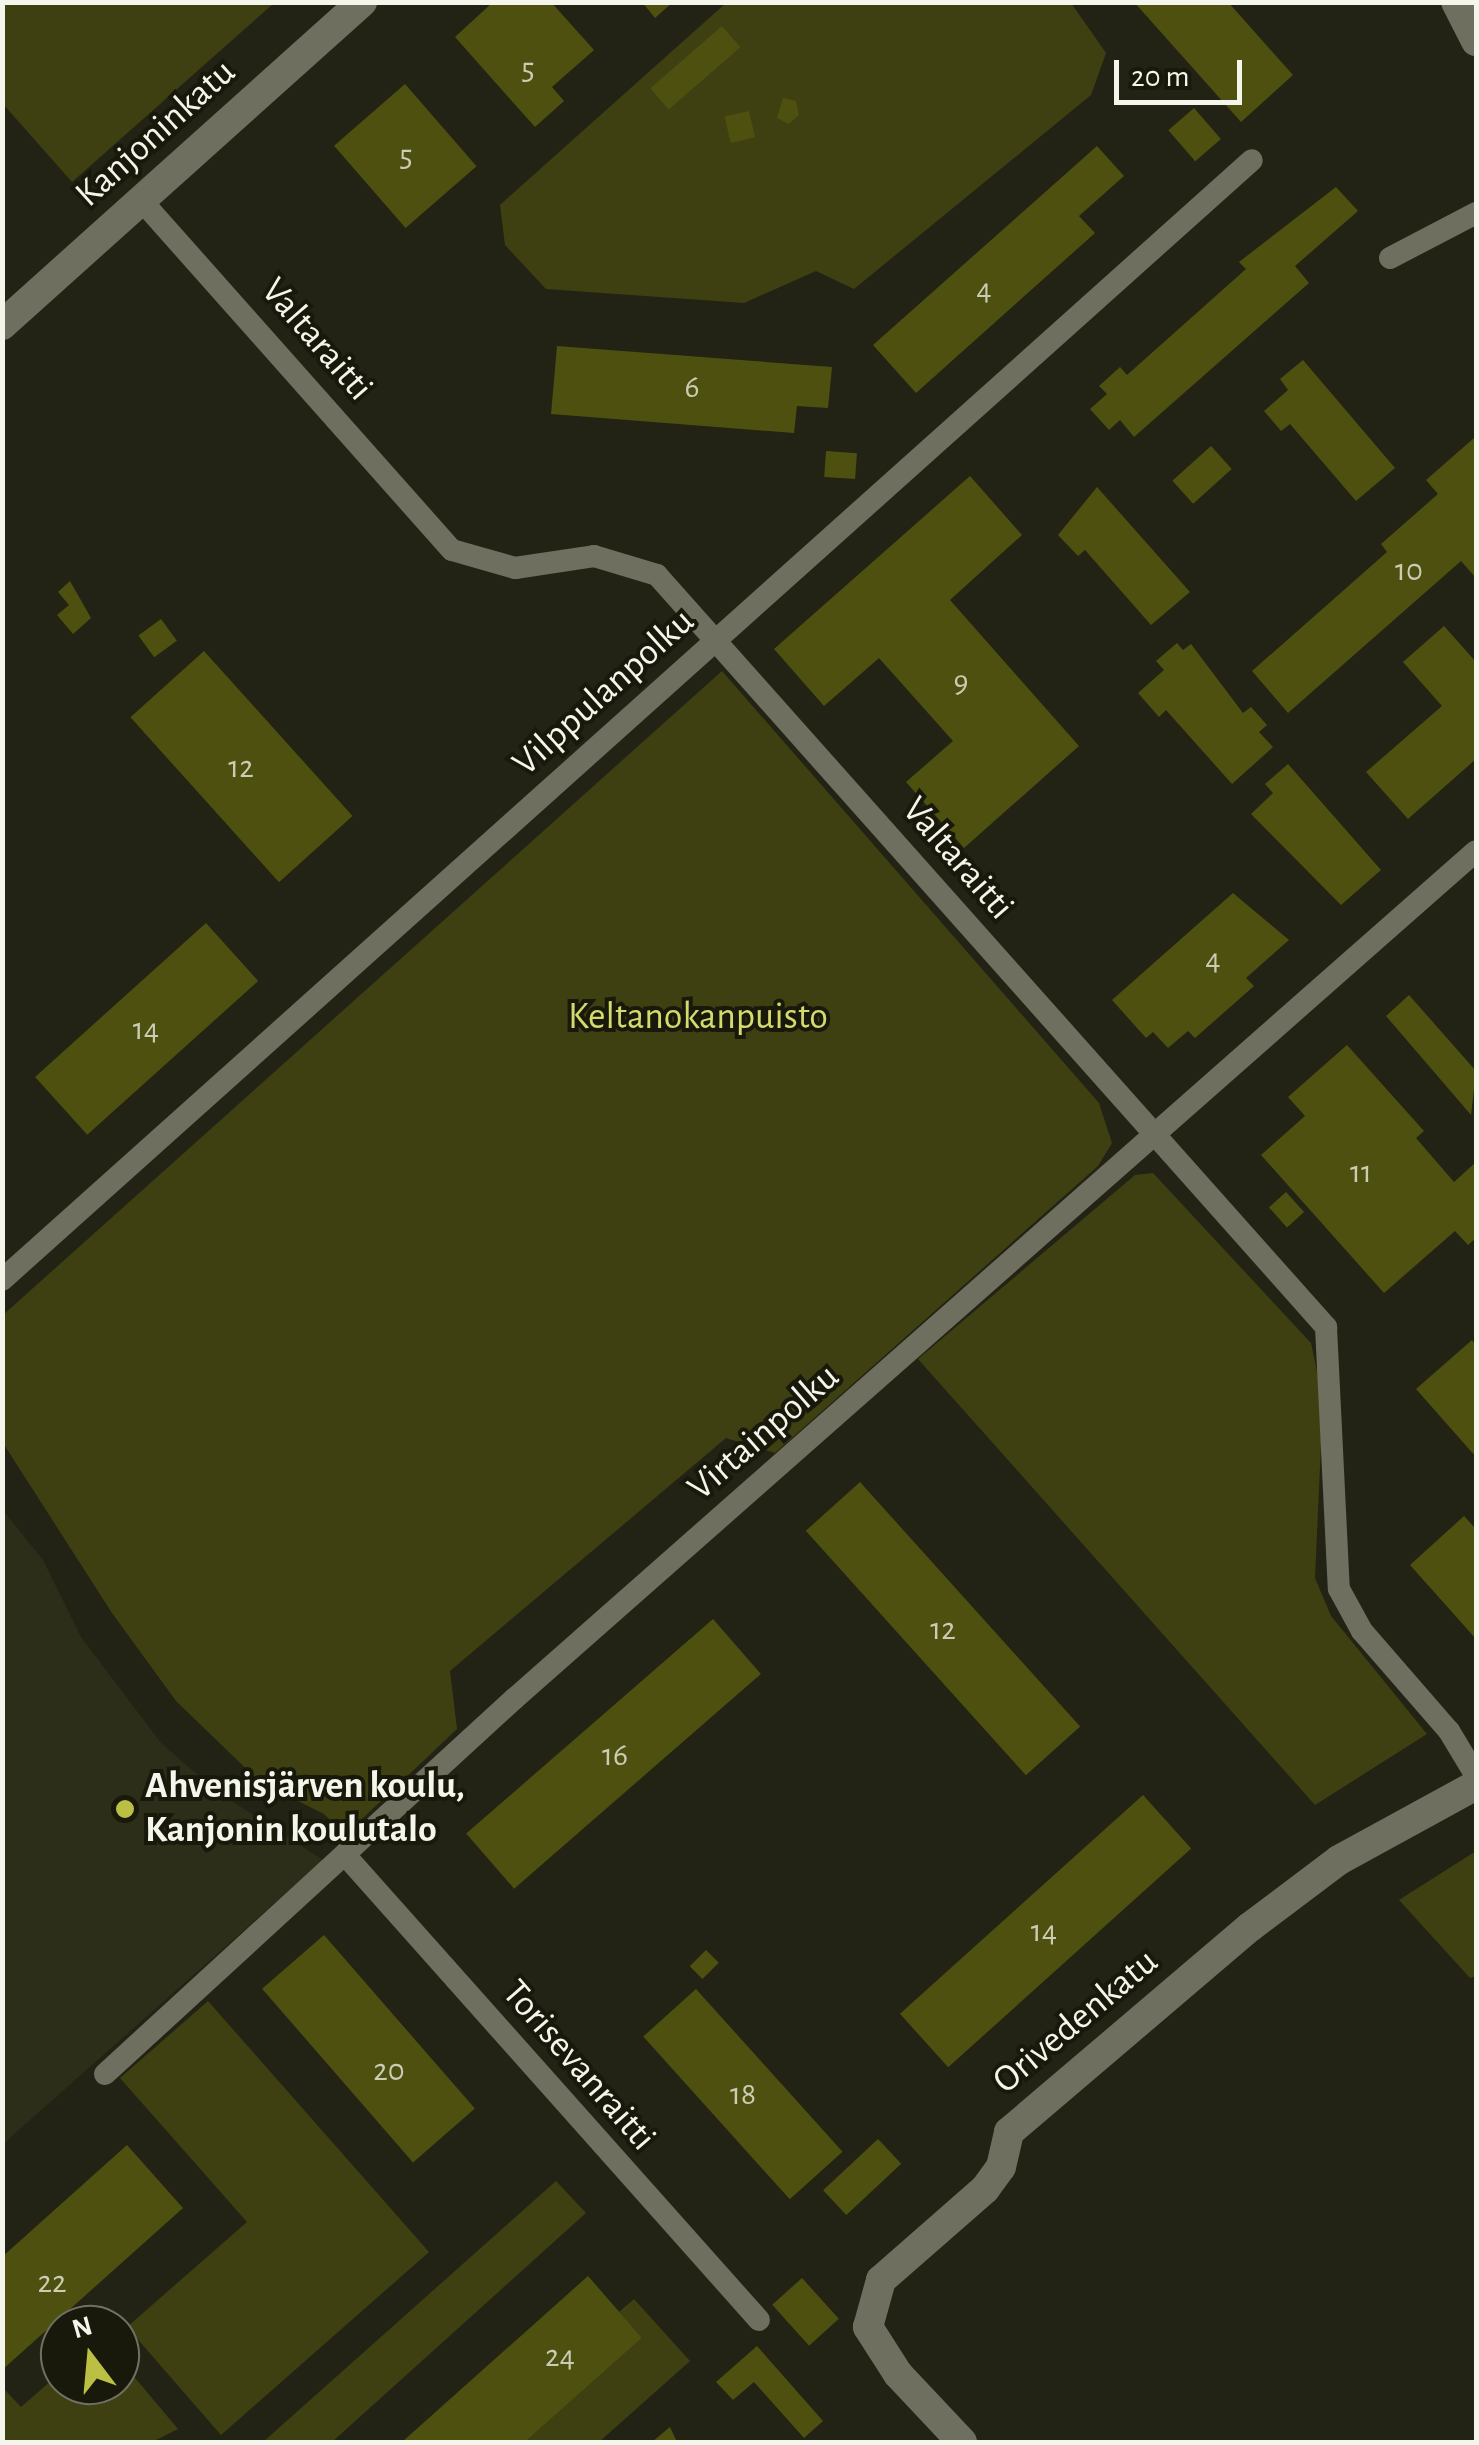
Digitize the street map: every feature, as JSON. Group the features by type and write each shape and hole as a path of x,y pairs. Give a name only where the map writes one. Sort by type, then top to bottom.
{"street":[{"name":"Kanjoninkatu","path":"2,325 362,2"},
{"path":"1456,2 1476,41"},
{"name":"Orivedenkatu","path":"962,2442 898,2374 868,2327 881,2280 985,2189 1002,2167 1009,2132 1250,1927 1340,1860 1476,1784"}],"lane":[{"name":"Vilppulanpolku","path":"2,1280 1252,160"},
{"name":"Valtaraitti","path":"141,200 452,550 515,568 594,556 656,575 1326,1327 1339,1588 1362,1631 1476,1776"},
{"path":"1390,258 1476,213"},
{"name":"Virtainpolku","path":"105,2074 1476,851"},
{"name":"Torisevanraitti","path":"346,1856 759,2320"}],"shaded area":[{"name":"Ahvenisjärven koulu, Kanjonin koulutalo","path":"2,1509 43,1560 81,1637 161,1743 216,1791 323,1860 3,2144"}],"green space":[{"path":"2,3 274,3 72,182 3,104"},
{"path":"726,3 1071,3 1106,53 1091,95 854,289 816,271 744,303 546,289 505,245 500,205"},
{"name":"Keltanokanpuisto","path":"722,671 1099,1103 1112,1143 1098,1166 775,1453 726,1438 450,1671 457,1729 345,1835 324,1814 260,1782 176,1701 112,1613 3,1443 3,1315"},
{"path":"1153,1173 1311,1343 1323,1400 1315,1578 1331,1616 1427,1734 1315,1805 918,1359 1135,1175"},
{"path":"1476,1851 1476,1976 1470,1978 1399,1900"},
{"path":"208,2001 429,2252 221,2435 140,2342 140,2316 247,2222 120,2078"},
{"path":"556,2181 586,2213 332,2442 263,2442"},
{"path":"634,2299 690,2361 599,2442 525,2442 642,2338 619,2312"},
{"path":"140,2384 178,2429 152,2442 3,2442 4,2389 21,2407 40,2390 40,2405 140,2405"}],"building":[{"path":"493,2 551,2 594,50 552,87 564,101 535,127 455,37"},
{"path":"642,2 673,2 655,18"},
{"path":"1134,2 1228,2 1293,75 1241,122"},
{"path":"722,26 740,47 669,109 650,88"},
{"path":"405,84 477,166 406,228 334,146"},
{"path":"783,98 796,101 799,115 789,124 777,118"},
{"path":"1194,108 1221,139 1195,161 1168,130"},
{"path":"749,111 755,137 731,143 725,117"},
{"path":"1097,146 1124,176 1079,216 1095,233 916,393 873,345"},
{"path":"1336,187 1358,211 1295,266 1309,283 1134,437 1120,420 1109,430 1090,409 1107,394 1099,386 1120,367 1127,375 1246,269 1239,262"},
{"path":"557,346 832,367 828,408 797,406 794,433 551,414"},
{"path":"1303,360 1395,468 1356,501 1290,424 1281,431 1264,411 1288,390 1280,379"},
{"path":"1474,438 1476,578 1461,561 1288,713 1252,671 1387,552 1381,544 1438,494 1426,480"},
{"path":"1211,446 1232,469 1193,504 1172,481"},
{"path":"826,451 857,453 855,479 824,477"},
{"path":"970,476 1022,535 950,600 1079,746 964,848 906,782 953,741 879,658 824,706 774,649"},
{"path":"1097,487 1190,592 1151,625 1085,550 1078,556 1058,535"},
{"path":"70,581 91,618 73,634 57,615 69,605 58,592"},
{"path":"161,619 177,641 154,657 138,635"},
{"path":"1444,626 1476,662 1476,759 1408,819 1366,772 1442,706 1403,662"},
{"path":"1177,643 1183,650 1191,644 1243,713 1251,707 1267,725 1259,732 1273,747 1232,784 1166,710 1159,717 1138,693 1164,670 1156,661"},
{"path":"204,651 353,816 279,882 130,717"},
{"path":"1288,764 1381,870 1341,905 1251,814 1273,793 1265,784"},
{"path":"1233,893 1289,940 1246,978 1254,986 1195,1038 1188,1031 1168,1048 1153,1032 1146,1038 1112,1000"},
{"path":"206,923 258,981 87,1135 35,1077"},
{"path":"1409,995 1476,1071 1471,1115 1386,1016"},
{"path":"1347,1045 1424,1131 1416,1138 1454,1182 1476,1162 1476,1238 1468,1245 1455,1231 1384,1293 1261,1155 1305,1116 1288,1097"},
{"path":"1286,1192 1304,1212 1287,1227 1269,1207"},
{"path":"1472,1340 1476,1346 1476,1457 1416,1389"},
{"path":"860,1482 1080,1726 1026,1775 806,1531"},
{"path":"1464,1516 1476,1529 1476,1639 1410,1565"},
{"path":"713,1619 761,1674 514,1889 466,1834"},
{"path":"1143,1795 1191,1849 948,2067 900,2014"},
{"path":"324,1935 475,2109 413,2162 262,1989"},
{"path":"706,1950 719,1963 702,1979 690,1966"},
{"path":"696,1989 843,2152 790,2199 643,2037"},
{"path":"878,2139 901,2164 846,2215 823,2190"},
{"path":"127,2145 183,2208 75,2305 40,2305 40,2336 2,2370 2,2257"},
{"path":"588,2276 642,2338 525,2442 402,2442"},
{"path":"802,2278 839,2319 809,2346 772,2305"},
{"path":"757,2346 823,2421 804,2438 754,2382 733,2400 716,2382"},
{"path":"670,2427 677,2442 652,2442"}],"place":[{"name":"Ahvenisjärven koulu, Kanjonin koulutalo","path":"125,1809"}]}
